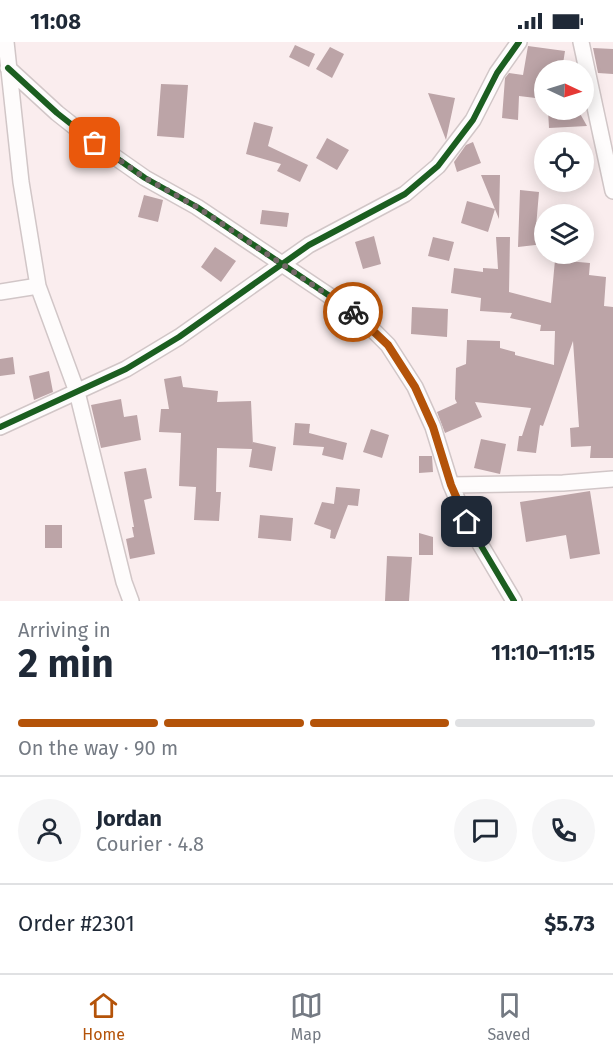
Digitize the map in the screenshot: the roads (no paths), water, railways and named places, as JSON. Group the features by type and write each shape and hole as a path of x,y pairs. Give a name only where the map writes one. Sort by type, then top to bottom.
{"street":[{"path":"6,42 21,182 38,286 77,392 124,582 131,601"},
{"path":"0,427 126,369 179,337 309,245 405,194 438,166 473,120 496,73 519,42"},
{"path":"581,42 613,191"},
{"path":"8,68 57,113 95,143 145,178 197,207 358,315 388,345 415,387 433,427 451,485 467,522 514,601"},
{"path":"0,292 38,286"},
{"path":"451,485 613,479"}]}
